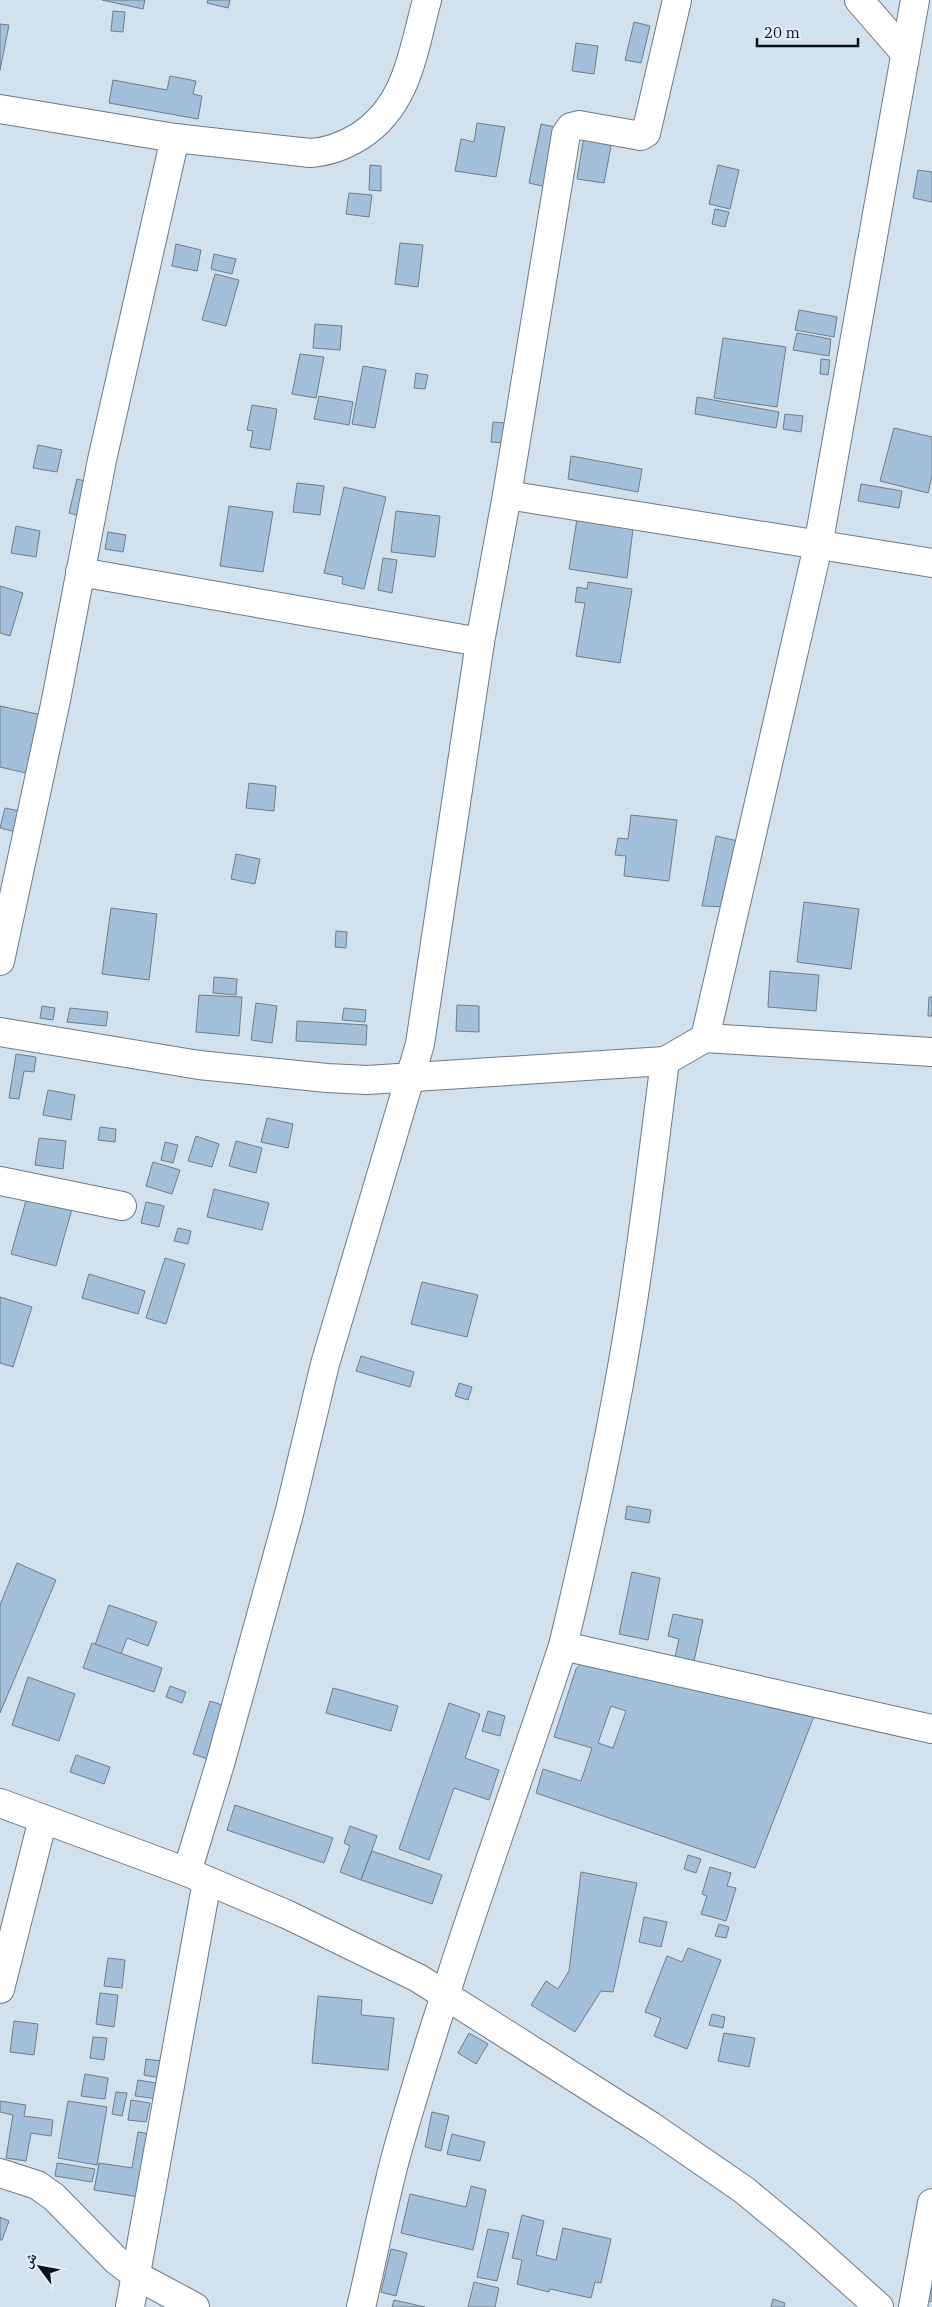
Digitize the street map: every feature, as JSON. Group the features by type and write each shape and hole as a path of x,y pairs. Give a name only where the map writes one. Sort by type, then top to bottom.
{"street":[{"path":"0,109 175,138 310,153 322,152 349,143 380,120 391,108 402,88 427,0"},
{"path":"130,2307 137,2276 197,1877 220,1764 289,1514 325,1364 397,1116 412,1076 425,1018 442,890 480,642 507,495 566,134 571,127 579,125 641,136 646,133 677,0"},
{"path":"859,0 905,53"},
{"path":"704,1038 818,546 915,0"},
{"path":"0,961 56,700 102,460 118,400 124,361 175,138"},
{"path":"507,495 932,563"},
{"path":"80,572 480,642"},
{"path":"0,1032 200,1065 275,1074 367,1080 665,1061 704,1038 932,1052"},
{"path":"361,2307 399,2146 445,1994 563,1646 599,1490 635,1288 665,1061"},
{"path":"0,1181 122,1206"},
{"path":"563,1646 932,1729"},
{"path":"0,1803 197,1877 328,1933 389,1963 445,1994 652,2126 744,2190 880,2307"},
{"path":"0,1989 43,1819"},
{"path":"0,2173 37,2185 54,2197 116,2260 137,2276 195,2307"},
{"path":"913,2307 932,2203"}],"building":[{"path":"102,0 145,0 143,9"},
{"path":"208,0 230,0 228,8 207,3"},
{"path":"113,11 125,12 123,32 111,31"},
{"path":"634,22 650,26 641,63 625,60"},
{"path":"0,24 9,25 0,70"},
{"path":"576,43 598,46 594,74 572,71"},
{"path":"170,76 196,81 193,94 202,96 198,119 109,103 113,80 167,90"},
{"path":"477,123 505,127 496,177 455,171 461,139 474,142"},
{"path":"541,124 564,129 551,188 529,183"},
{"path":"584,136 612,141 604,183 577,179"},
{"path":"370,165 381,166 381,191 369,190"},
{"path":"718,165 739,170 730,209 709,204"},
{"path":"918,170 932,172 932,202 913,198"},
{"path":"349,193 372,195 369,217 346,214"},
{"path":"715,209 729,212 725,227 712,224"},
{"path":"400,243 423,245 418,287 395,284"},
{"path":"176,244 201,250 197,271 172,266"},
{"path":"214,254 236,259 232,274 211,269"},
{"path":"215,274 239,280 226,326 202,320"},
{"path":"799,310 837,317 834,337 795,330"},
{"path":"315,324 342,326 340,350 313,348"},
{"path":"797,333 831,339 829,356 793,350"},
{"path":"723,338 786,347 777,407 714,398"},
{"path":"300,354 324,357 316,398 292,394"},
{"path":"821,359 830,360 828,375 820,374"},
{"path":"363,366 386,370 375,428 352,424"},
{"path":"416,373 428,375 425,389 414,388"},
{"path":"319,396 353,402 349,425 314,419"},
{"path":"697,397 779,412 776,428 695,414"},
{"path":"252,405 277,409 270,450 250,447 253,431 247,430"},
{"path":"785,414 803,416 801,432 783,429"},
{"path":"493,422 516,424 515,444 491,442"},
{"path":"894,428 932,437 932,476 928,493 880,481"},
{"path":"38,445 62,450 57,472 33,468"},
{"path":"571,456 642,469 638,492 568,479"},
{"path":"77,479 93,483 85,517 69,513"},
{"path":"297,483 324,486 320,515 293,512"},
{"path":"861,484 902,491 899,508 858,501"},
{"path":"344,487 386,497 364,589 342,584 343,577 324,573"},
{"path":"229,506 273,512 263,572 220,566"},
{"path":"396,511 440,516 435,557 391,552"},
{"path":"578,513 634,521 627,578 569,569"},
{"path":"16,526 40,531 36,557 11,553"},
{"path":"108,532 126,535 123,552 105,549"},
{"path":"383,558 397,560 392,593 378,590"},
{"path":"588,582 632,589 620,663 576,656 585,603 575,602 577,587 587,589"},
{"path":"0,586 23,593 10,636 0,633"},
{"path":"0,706 42,715 30,774 0,767"},
{"path":"249,783 276,786 274,811 246,808"},
{"path":"5,808 25,812 20,833 0,828"},
{"path":"631,815 677,820 669,881 624,876 626,856 615,855 618,838 628,839"},
{"path":"716,836 742,842 729,907 702,906"},
{"path":"236,854 260,859 255,884 231,879"},
{"path":"804,902 859,909 851,969 797,962"},
{"path":"111,908 157,914 149,980 102,974"},
{"path":"336,931 347,932 346,948 335,947"},
{"path":"770,971 819,975 816,1011 768,1007"},
{"path":"214,977 237,979 236,995 213,993"},
{"path":"199,995 242,997 239,1036 196,1032"},
{"path":"929,997 932,997 932,1016 928,1016"},
{"path":"256,1003 277,1006 272,1043 251,1040"},
{"path":"457,1005 479,1006 479,1032 456,1031"},
{"path":"42,1006 55,1008 53,1020 40,1018"},
{"path":"70,1008 108,1012 106,1026 67,1022"},
{"path":"344,1008 366,1010 365,1022 342,1020"},
{"path":"297,1021 367,1025 366,1045 296,1041"},
{"path":"16,1054 36,1057 34,1072 24,1071 19,1099 9,1098"},
{"path":"48,1090 75,1095 71,1120 43,1115"},
{"path":"267,1118 293,1124 288,1148 261,1142"},
{"path":"100,1127 116,1129 115,1142 98,1140"},
{"path":"196,1136 219,1144 212,1167 188,1161"},
{"path":"39,1138 66,1141 63,1169 35,1165"},
{"path":"236,1141 262,1148 256,1173 229,1166"},
{"path":"165,1142 178,1145 173,1163 161,1160"},
{"path":"153,1162 180,1170 172,1194 146,1186"},
{"path":"214,1189 269,1203 262,1230 207,1217"},
{"path":"27,1197 72,1209 56,1266 11,1254"},
{"path":"146,1202 164,1206 159,1227 141,1223"},
{"path":"178,1228 191,1231 188,1244 174,1241"},
{"path":"165,1258 185,1264 166,1324 146,1318"},
{"path":"89,1274 145,1291 138,1314 82,1298"},
{"path":"422,1282 478,1295 467,1337 411,1324"},
{"path":"0,1297 32,1307 13,1367 0,1363"},
{"path":"361,1356 414,1372 410,1387 356,1371"},
{"path":"459,1383 472,1387 468,1400 455,1396"},
{"path":"627,1506 651,1510 649,1523 625,1519"},
{"path":"17,1563 56,1580 0,1713 0,1605"},
{"path":"632,1572 660,1578 648,1640 619,1634"},
{"path":"109,1605 157,1622 148,1646 127,1638 121,1654 95,1645"},
{"path":"673,1614 703,1620 694,1661 675,1657 679,1639 668,1636"},
{"path":"92,1643 162,1668 154,1692 83,1668"},
{"path":"586,1658 816,1711 755,1868 536,1793 543,1769 581,1781 592,1748 554,1737 576,1669","holes":["611,1706 626,1711 613,1748 598,1743"]},
{"path":"28,1677 75,1694 59,1741 12,1725"},
{"path":"170,1686 186,1692 182,1703 166,1697"},
{"path":"333,1688 398,1706 391,1731 326,1713"},
{"path":"210,1701 231,1708 214,1761 193,1754"},
{"path":"449,1703 480,1714 465,1758 499,1770 489,1800 454,1788 429,1860 399,1849"},
{"path":"488,1711 505,1716 500,1736 482,1731"},
{"path":"76,1755 110,1767 104,1784 70,1772"},
{"path":"235,1805 333,1838 324,1863 227,1830"},
{"path":"350,1826 377,1836 361,1880 340,1872 350,1846 344,1843"},
{"path":"372,1851 442,1875 432,1904 361,1880"},
{"path":"688,1855 701,1859 696,1873 684,1869"},
{"path":"710,1867 731,1873 727,1886 736,1888 726,1921 701,1914 707,1896 702,1894"},
{"path":"581,1872 637,1883 613,1992 601,1991 575,2032 531,2005 546,1981 558,1989 569,1971"},
{"path":"644,1917 667,1922 661,1947 639,1942"},
{"path":"719,1924 729,1927 726,1938 715,1936"},
{"path":"688,1948 721,1960 687,2049 654,2036 661,2018 645,2012 667,1956 682,1962"},
{"path":"108,1958 125,1960 122,1988 104,1986"},
{"path":"100,1993 118,1995 114,2027 96,2024"},
{"path":"318,1996 362,2000 361,2015 394,2018 388,2070 312,2063"},
{"path":"712,2014 725,2017 723,2028 709,2025"},
{"path":"14,2021 38,2024 34,2055 10,2052"},
{"path":"469,2033 488,2044 476,2064 458,2053"},
{"path":"724,2033 755,2038 749,2067 718,2061"},
{"path":"93,2037 107,2038 104,2060 90,2058"},
{"path":"146,2059 169,2062 167,2079 144,2075"},
{"path":"85,2074 108,2078 105,2099 81,2096"},
{"path":"138,2080 162,2084 159,2099 135,2096"},
{"path":"116,2092 127,2093 122,2116 112,2114"},
{"path":"131,2100 150,2103 146,2122 128,2120"},
{"path":"0,2101 26,2105 24,2116 53,2120 51,2136 31,2133 26,2161 6,2158 13,2115 0,2112"},
{"path":"68,2101 107,2107 97,2165 58,2158"},
{"path":"432,2112 449,2116 441,2151 425,2147"},
{"path":"138,2132 157,2135 146,2198 94,2190 99,2163 132,2168"},
{"path":"452,2134 485,2142 480,2161 447,2154"},
{"path":"57,2163 95,2169 92,2182 55,2176"},
{"path":"471,2186 486,2190 473,2250 401,2233 410,2194 466,2207"},
{"path":"522,2215 544,2221 536,2255 556,2260 563,2228 611,2239 601,2283 595,2282 591,2298 550,2289 549,2292 517,2284 522,2260 512,2258"},
{"path":"0,2217 9,2221 2,2240 0,2240"},
{"path":"488,2229 509,2233 497,2281 477,2277"},
{"path":"391,2249 407,2253 396,2296 381,2292"},
{"path":"474,2282 499,2288 495,2307 468,2307"},
{"path":"932,2282 932,2302 927,2300"},
{"path":"773,2299 785,2303 784,2307 771,2307"},
{"path":"394,2300 425,2307 392,2307"}]}
